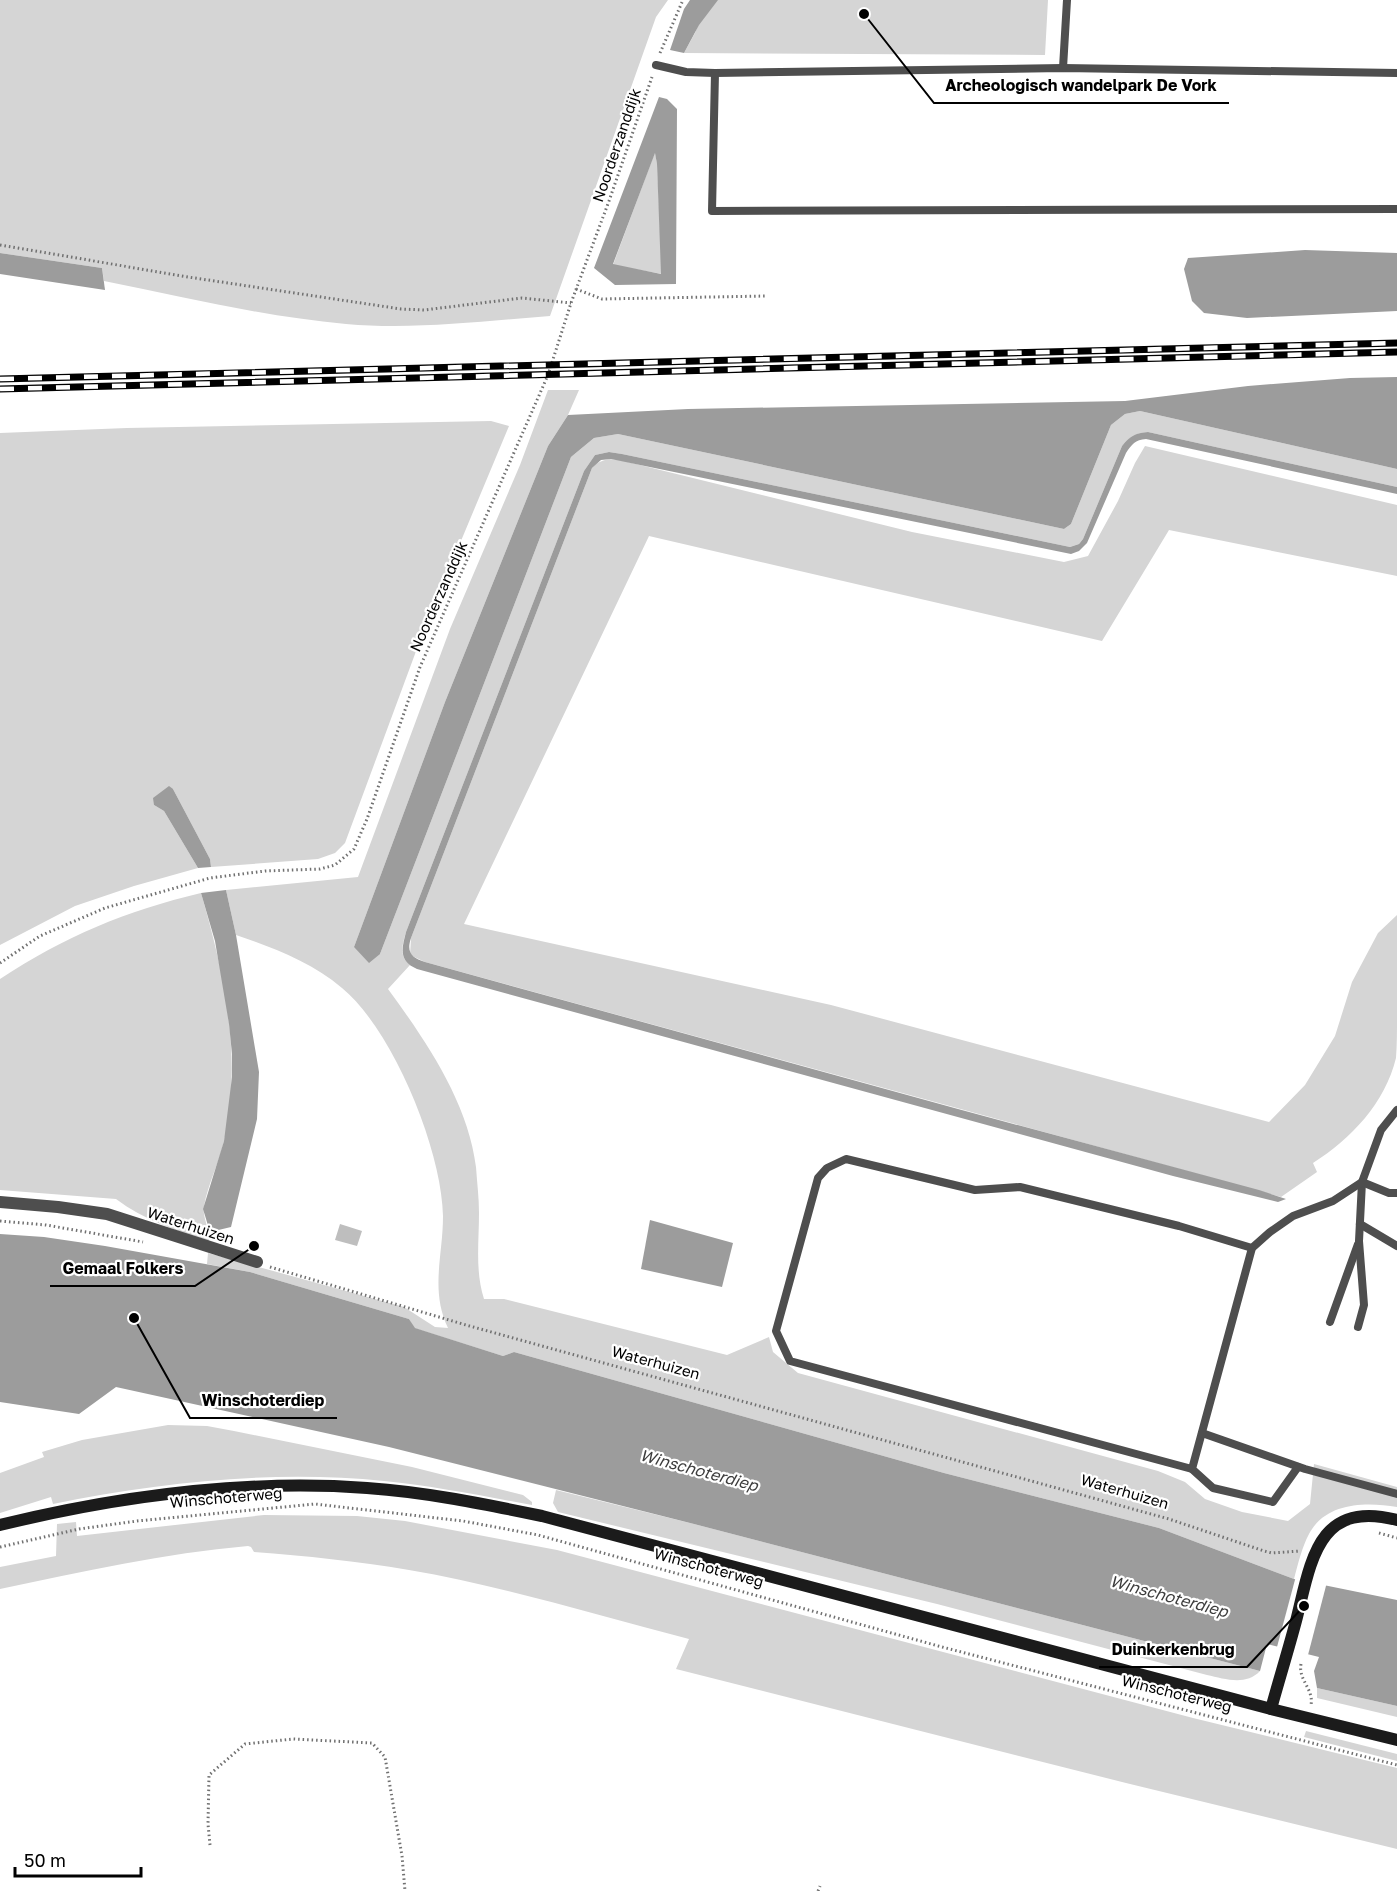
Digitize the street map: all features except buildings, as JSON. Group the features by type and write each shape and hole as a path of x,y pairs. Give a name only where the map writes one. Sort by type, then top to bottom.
{"main road":[{"name":"Winschoterweg","path":"0,1525 117,1501 258,1486 365,1488 429,1494 542,1516 1270,1709 1397,1740"},
{"path":"1270,1709 1289,1649 1308,1556 1326,1535 1343,1522 1365,1515 1378,1515 1397,1520"}],"street":[{"name":"Waterhuizen","path":"0,1202 107,1214 257,1262"}],"lane":[{"path":"1063,68 1067,0"},
{"path":"656,65 686,72 715,73 1063,68 1397,73"},
{"path":"715,73 712,211 1397,209"},
{"path":"1358,1327 1364,1305 1359,1240 1362,1182 1381,1130 1397,1110"},
{"path":"1252,1248 1179,1226 1020,1187 975,1190 846,1159 827,1168 818,1178 776,1331 790,1361 1191,1469 1213,1488 1273,1502 1298,1467"},
{"path":"1362,1182 1389,1193 1397,1193"},
{"path":"1191,1469 1252,1248 1293,1216 1333,1201 1362,1182"},
{"path":"1360,1224 1397,1246"},
{"path":"1330,1322 1359,1240"},
{"path":"1202,1433 1298,1467 1397,1494"}],"path":[{"name":"Noorderzanddijk","path":"0,963 40,936 105,908 210,878 265,871 320,869 335,865 354,849 367,819 420,667 548,375 571,303 656,65 683,0"},
{"path":"0,244 188,278 401,309 424,310 522,298 571,303"},
{"path":"576,289 602,299 766,296"},
{"path":"0,1221 56,1226 146,1243"},
{"name":"Waterhuizen","path":"257,1262 466,1325 1169,1519 1263,1551 1308,1556"},
{"name":"Winschoterweg","path":"0,1547 79,1529 114,1524 315,1504 463,1521 538,1535 942,1647 1397,1765"},
{"path":"1370,1531 1397,1538"},
{"path":"1301,1661 1299,1669 1312,1695 1303,1742"},
{"path":"210,1845 209,1775 245,1744 293,1738 372,1743 385,1757 402,1856 405,1891"},
{"path":"818,1891 820,1886"}],"shaded area":[{"path":"0,0 668,0 656,17 550,316 448,324 372,326 255,312 104,281 102,268 0,253"},
{"path":"708,0 1048,0 1045,55 684,53"},
{"path":"655,152 657,164 662,274 613,265"},
{"path":"548,390 579,390 568,415 548,446 445,702 354,947 380,954 571,457 594,438 618,434 1064,529 1071,524 1111,425 1125,414 1140,411 1397,469 1397,487 1148,432 1140,433 1131,437 1122,446 1083,539 1079,544 1070,547 622,454 609,452 595,455 584,471 406,932 403,954 410,965 388,989 417,1030 443,1073 464,1119 476,1167 479,1207 478,1267 484,1299 504,1299 727,1355 769,1337 773,1352 798,1373 1158,1471 1185,1482 1205,1499 1242,1512 1288,1521 1310,1504 1314,1464 1397,1487 1397,1507 1360,1505 1348,1507 1336,1510 1316,1523 1304,1544 1294,1579 1159,1528 944,1473 514,1352 503,1356 414,1328 409,1319 250,1272 207,1264 208,1253 404,1307 435,1327 448,1328 440,1300 439,1273 443,1216 434,1158 424,1126 396,1061 361,1007 342,988 305,963 236,935 226,890 358,877 450,629 520,465"},
{"path":"491,421 509,426 425,627 345,843 335,853 318,859 211,867 210,859 173,789 154,805 164,811 198,868 75,906 0,945 0,433 127,428"},
{"path":"1145,446 1397,505 1397,576 1169,530 1102,641 649,536 464,924 831,1005 1269,1122 1305,1085 1335,1036 1352,982 1378,933 1397,915 1397,1048 1391,1074 1384,1090 1365,1118 1340,1143 1313,1163 1317,1172 1281,1197 425,962 410,955 411,938 592,468 597,464 613,459 624,461 912,532 1064,562 1088,556"},
{"path":"201,893 223,985 231,1047 232,1079 224,1141 204,1206 209,1242 149,1219 116,1199 0,1190 0,979 48,950 97,927 147,908"},
{"path":"168,1425 207,1426 412,1467 523,1495 532,1502 532,1505 403,1483 301,1477 176,1484 53,1504 51,1497 0,1513 0,1473 44,1457 42,1452 82,1440"},
{"path":"556,1490 1260,1671 1242,1680 1214,1677 937,1604 558,1512 553,1503"},
{"path":"264,1515 357,1516 405,1521 557,1550 1193,1718 1397,1768 1397,1849 676,1669 689,1639 514,1593 409,1570 332,1559 254,1552 248,1546 155,1558 0,1589 0,1567 56,1556 57,1524 76,1522 77,1536"},
{"path":"1317,1688 1397,1706 1397,1717 1317,1698"},
{"path":"1306,1731 1397,1754 1397,1761 1304,1737"}],"water":[{"path":"690,0 718,0 699,25 684,53 670,50 684,9"},
{"path":"659,97 667,99 677,109 676,284 615,285 594,268","holes":["655,153 661,274 613,264"]},
{"path":"1305,250 1397,253 1397,311 1247,318 1204,313 1192,301 1184,269 1188,258"},
{"path":"0,253 102,268 105,290 0,274"},
{"path":"1397,377 1397,469 1140,411 1125,414 1111,425 1071,524 1064,529 618,434 594,438 571,457 380,954 369,963 354,947 445,702 548,446 568,415 688,409 1125,401 1248,386 1350,378"},
{"path":"1148,432 1397,487 1397,494 1146,439 1139,440 1126,453 1087,543 1079,551 1071,554 611,459 601,460 592,468 409,948 414,957 425,962 1286,1199 1278,1202 1173,1176 417,969 404,958 406,932 584,471 595,455 609,452 622,454 1070,547 1079,544 1083,539 1122,446 1133,436"},
{"path":"169,786 173,789 210,859 211,867 198,868 164,811 154,805 153,798"},
{"path":"226,890 236,935 259,1072 257,1119 231,1227 210,1232 203,1209 224,1141 232,1077 232,1054 215,941 201,893"},
{"path":"650,1220 733,1243 722,1287 641,1269"},
{"path":"0,1234 44,1237 105,1246 250,1272 409,1319 415,1328 503,1356 514,1352 944,1473 1159,1528 1294,1579 1397,1600 1397,1706 1317,1688 1314,1671 1319,1657 1267,1644 1260,1671 389,1447 116,1387 79,1414 0,1402"}],"pier":[{"path":"1296,1576 1327,1582 1308,1655 1277,1647"}],"railway":[{"path":"0,379 1397,343"},
{"path":"0,389 1397,352"}],"place":[{"name":"Archeologisch wandelpark De Vork","path":"864,14"},
{"name":"Gemaal Folkers","path":"254,1246"},
{"name":"Winschoterdiep","path":"134,1318"},
{"name":"Duinkerkenbrug","path":"1304,1606"}]}
